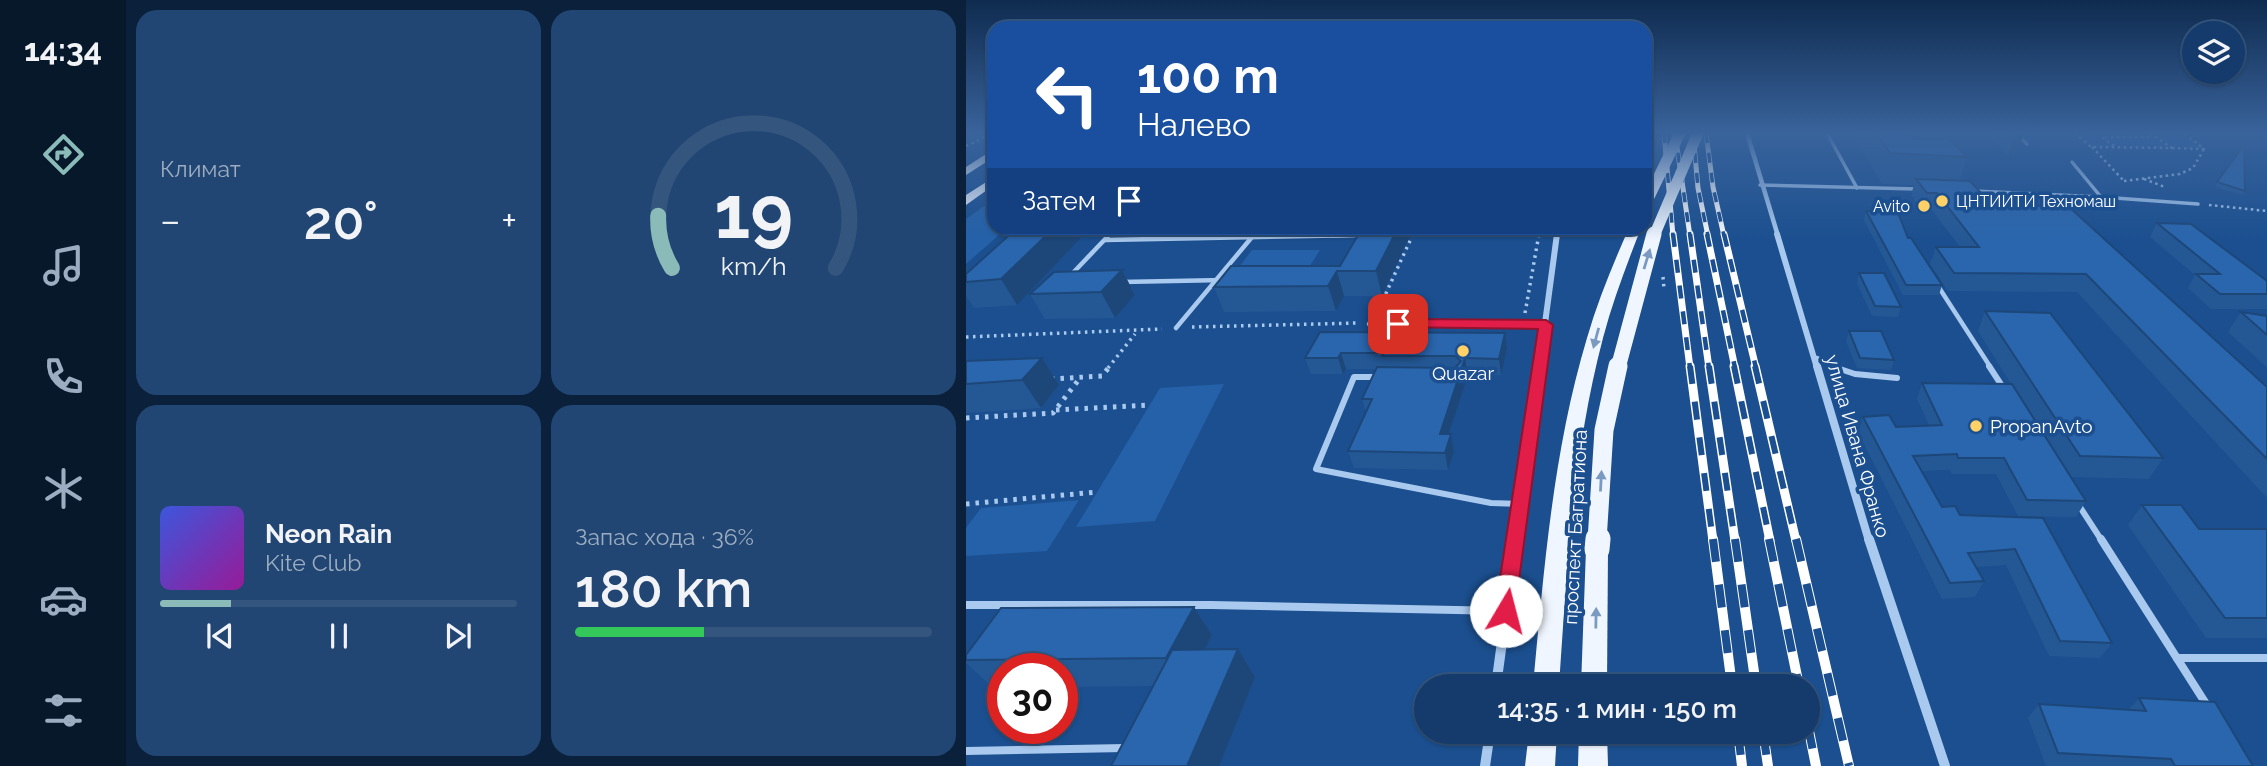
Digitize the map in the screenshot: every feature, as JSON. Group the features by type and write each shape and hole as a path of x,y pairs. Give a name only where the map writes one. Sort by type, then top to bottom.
{"main road":[{"path":"1652,191 1663,169"},
{"name":"проспект Багратиона","path":"1594,674 1597,549 1604,430 1627,326 1652,240 1681,169"},
{"path":"966,201 987,185"},
{"name":"проспект Багратиона","path":"1547,674 1558,549 1573,427 1601,322 1632,235"},
{"path":"1540,766 1541,744"},
{"path":"1593,744 1593,766"}],"street":[{"name":"улица Ивана Франко","path":"1756,169 1817,358 1885,594 1945,766"},
{"path":"1498,674 1557,235"},
{"path":"1485,766 1488,744"}],"lane":[{"path":"1846,169 1857,188"},
{"path":"2078,169 2101,197"},
{"path":"1760,185 1925,190"},
{"path":"1965,191 2198,204"},
{"path":"1078,282 1064,283 1109,235"},
{"path":"1104,240 1361,235 1356,245"},
{"path":"1176,328 1252,237"},
{"path":"1931,275 2006,391"},
{"path":"1119,282 1229,280"},
{"path":"1371,324 1546,325"},
{"path":"1817,358 1841,370 1871,378 1897,378"},
{"path":"1393,377 1354,377 1316,469 1491,503 1521,504"},
{"path":"2072,495 2211,712"},
{"path":"966,605 1211,605 1506,611"},
{"path":"2176,658 2267,658"},
{"path":"966,751 1137,748 1132,757"}],"path":[{"path":"2112,169 2124,181"},
{"path":"2101,197 2124,181 2180,174 2191,169"},
{"path":"2198,204 2267,211"},
{"path":"1371,324 1413,235"},
{"path":"1523,324 1539,235"},
{"path":"1044,380 1102,376 1135,334"},
{"path":"1055,411 1081,377"},
{"path":"966,418 1150,405"},
{"path":"966,504 1097,492"}],"shaded area":[{"path":"987,204 987,235 999,235 966,264 966,219"},
{"path":"1252,250 1320,250 1310,266 1239,267"},
{"path":"1224,384 1155,521 1076,527 1160,388"},
{"path":"1079,500 1047,551 966,556 966,528 981,508"}],"building":[{"path":"2227,169 2245,169 2245,191 2217,182"},
{"path":"1916,179 1970,181 1993,206 2068,206 2267,387 2267,459 2086,274 1954,273 1936,247 1979,247 1937,193 1927,193"},
{"path":"1866,211 1898,213 1908,238 1911,238 1942,285 1906,285"},
{"path":"2157,223 2191,224 2267,281 2267,294 2220,294 2196,274 2220,274"},
{"path":"1009,235 1047,235 1001,279 966,282 966,274"},
{"path":"1358,235 1394,235 1376,271 1337,271 1328,286 1214,287 1231,266 1340,266"},
{"path":"1122,270 1101,292 1030,294 1054,272"},
{"path":"1859,273 1884,273 1901,307 1875,306"},
{"path":"1985,311 2050,313 2163,458 2080,456"},
{"path":"2241,312 2267,316 2267,335"},
{"path":"1849,331 1881,331 1894,360 1860,358"},
{"path":"1320,332 1505,333 1499,359 1465,358 1440,434 1451,434 1445,453 1348,451 1372,399 1362,399 1377,367 1455,368 1461,361 1455,356 1382,356 1384,353 1341,353 1338,358 1305,358"},
{"path":"1042,358 1022,380 966,384 966,361"},
{"path":"1922,383 2012,384 2086,501 2027,500 2004,458 1958,458 1957,454 1913,456 1942,507 1955,506 1960,515 2043,518 2112,643 2060,641 2015,549 1968,553 1984,581 1950,583 1863,417 1889,415 1896,427 1942,425"},
{"path":"2142,505 2181,505 2199,529 2267,529 2267,618 2225,618"},
{"path":"1194,607 1166,658 1078,659 1078,653 987,653 987,660 966,660 966,655 1001,608"},
{"path":"1238,649 1187,766 1111,766 1172,650"},
{"path":"2139,698 2215,702 2253,766 2175,766 2171,759 2058,753 2039,704 2146,711"}],"railway":[{"path":"1667,169 1673,236"},
{"path":"1680,169 1690,236"},
{"path":"1696,169 1708,236"},
{"path":"1711,169 1724,236"},
{"path":"1673,234 1690,368"},
{"path":"1690,234 1709,368"},
{"path":"1707,234 1735,368"},
{"path":"1724,234 1756,368"},
{"path":"1690,366 1713,541"},
{"path":"1709,366 1735,541"},
{"path":"1734,366 1770,541"},
{"path":"1755,366 1796,541"},
{"path":"1713,539 1730,674"},
{"path":"1735,539 1754,674"},
{"path":"1769,539 1797,674"},
{"path":"1796,539 1849,766"},
{"path":"1739,744 1742,766"},
{"path":"1765,744 1768,766"},
{"path":"1812,744 1816,766"}],"place":[{"name":"ЦНТИИТИ Техномаш","path":"1942,201"},
{"name":"Avito","path":"1924,206"},
{"name":"Quazar","path":"1463,351"},
{"name":"PropanAvto","path":"1976,426"}],"route":[{"path":"1398,324 1546,325 1506,611"}]}
